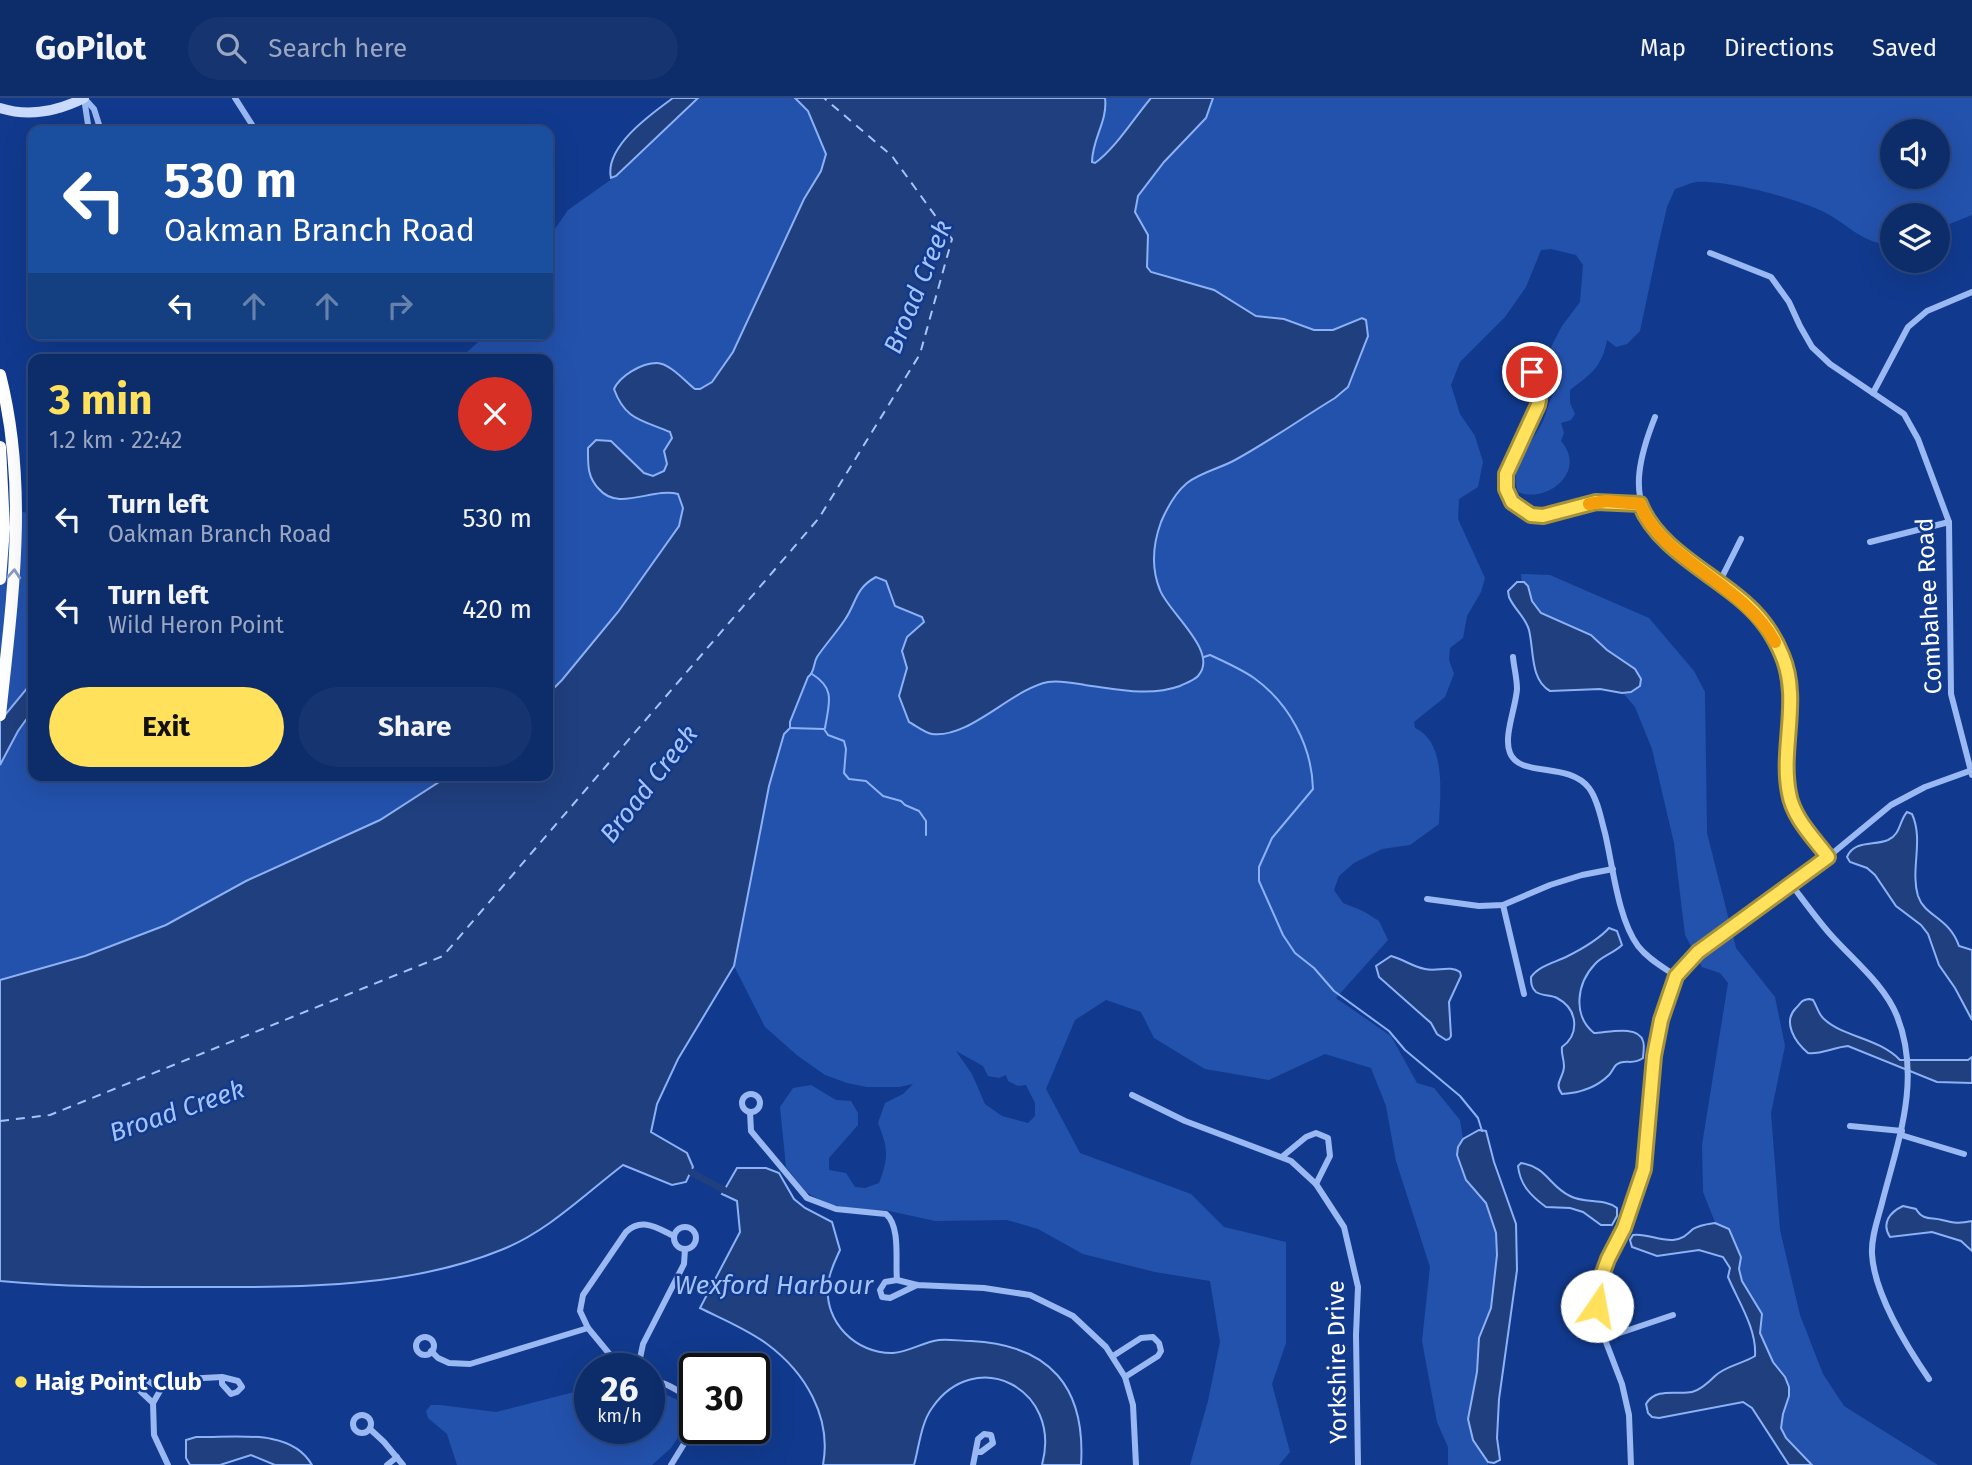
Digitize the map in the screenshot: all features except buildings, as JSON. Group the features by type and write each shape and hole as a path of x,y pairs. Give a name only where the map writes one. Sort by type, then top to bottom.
{"highway":[{"path":"0,375 11,429 0,579"},
{"path":"0,447 9,470 18,528 0,715"}],"street":[{"path":"0,108 12,112 48,111 84,98"},
{"path":"84,98 88,126"},
{"path":"84,98 90,103 100,126"},
{"path":"236,98 254,126"},
{"name":"Combahee Road","path":"1710,253 1771,277 1789,302 1812,347 1830,364 1904,414 1918,439 1949,522 1951,694 1972,772"},
{"path":"1873,393 1908,327 1927,311 1972,292"},
{"path":"1532,372 1539,400 1506,474 1506,489 1512,502 1531,515 1543,516 1596,502 1640,504"},
{"path":"1655,417 1639,466 1640,504 1657,530 1683,555 1745,603 1766,625 1783,656 1791,691 1787,763 1789,795 1800,820 1828,857"},
{"path":"1870,542 1949,522"},
{"path":"1719,583 1741,540"},
{"path":"1513,657 1517,689 1507,745 1511,756 1519,765 1563,772 1586,785 1593,794 1626,919 1637,944 1645,954 1676,976"},
{"path":"1631,1465 1629,1415 1622,1384 1599,1324 1597,1289 1624,1228 1644,1169 1654,1056 1664,1009 1676,976 1698,952 1828,857 1891,805 1925,787 1972,772"},
{"path":"1427,899 1479,906 1503,905 1571,878 1613,869"},
{"path":"1791,884 1827,931 1886,994 1897,1016 1909,1063 1902,1133 1875,1231 1872,1254 1881,1293 1906,1344 1929,1379"},
{"path":"1503,905 1524,994"},
{"name":"Yorkshire Drive","path":"1132,1095 1185,1121 1283,1156 1316,1184 1345,1227 1358,1287 1358,1465"},
{"path":"750,1112 751,1131 807,1198 836,1209 886,1214 890,1217 894,1229 897,1280"},
{"path":"1850,1126 1902,1133 1964,1153"},
{"path":"1283,1156 1306,1137 1317,1133 1328,1138 1330,1156 1316,1184"},
{"path":"608,1353 587,1328 580,1311 583,1295 626,1232 632,1226 648,1224 674,1237 677,1245 685,1249"},
{"path":"674,1237 681,1228 688,1228 694,1233 694,1243 685,1249"},
{"path":"641,1353 643,1344 684,1264 685,1249"},
{"path":"917,1285 890,1298 882,1297 880,1290 883,1284 897,1280 917,1285 984,1288 1030,1295 1073,1316 1113,1356 1125,1377 1133,1405 1136,1465"},
{"path":"1605,1338 1673,1315"},
{"path":"431,1351 449,1363 470,1364 587,1328"},
{"path":"1113,1356 1129,1344 1147,1337 1156,1340 1161,1351 1153,1361 1125,1377"},
{"path":"168,1465 154,1435 153,1403 161,1388 184,1379 222,1377"},
{"path":"153,1403 137,1388 137,1383 142,1378 161,1388"},
{"path":"370,1429 404,1465"},
{"path":"671,1465 684,1444"},
{"path":"973,1465 976,1452"},
{"path":"387,1465 397,1457"}],"shaded area":[{"path":"698,98 795,98 808,111 826,154 821,171 804,199 733,352 712,382 695,389 672,369 657,363 632,371 621,379 614,389 618,400 629,414 670,432 672,438 664,451 667,464 664,471 653,476 644,473 611,441 615,500 668,492 678,494 683,508 679,525 618,612 553,689 553,354 464,354 480,340 553,340 553,232 568,210 616,176"},
{"path":"1105,98 1151,98 1110,149 1092,163 1094,146 1104,115"},
{"path":"1213,98 1972,98 1972,215 1950,224 1950,203 1880,203 1880,243 1874,242 1824,212 1761,191 1709,182 1693,183 1675,189 1667,207 1640,331 1627,344 1616,347 1607,340 1602,357 1594,369 1570,390 1570,403 1575,414 1571,420 1561,423 1564,433 1561,441 1568,453 1570,464 1567,474 1551,489 1529,495 1518,492 1516,474 1518,465 1560,385 1547,372 1549,351 1562,326 1580,302 1583,265 1576,255 1551,249 1541,250 1526,287 1505,317 1460,362 1451,385 1460,414 1475,436 1483,462 1478,487 1459,499 1458,519 1485,578 1481,592 1467,616 1463,638 1450,648 1449,660 1454,674 1445,697 1414,722 1415,728 1425,735 1437,757 1440,785 1439,824 1410,845 1382,849 1354,863 1339,876 1334,890 1343,903 1379,921 1388,940 1336,998 1391,1036 1417,1083 1434,1088 1460,1120 1463,1139 1457,1155 1460,1167 1466,1180 1486,1203 1496,1233 1497,1255 1491,1308 1477,1355 1477,1372 1468,1419 1473,1440 1488,1465 1448,1465 1448,1447 1437,1422 1422,1341 1430,1267 1396,1161 1386,1106 1371,1068 1325,1054 1269,1080 1205,1069 1154,1038 1141,1012 1106,1000 1075,1020 1046,1089 1080,1153 1191,1194 1224,1227 1286,1242 1286,1343 1272,1384 1290,1452 1279,1465 1190,1465 1208,1401 1220,1342 1210,1281 1155,1272 1083,1254 1038,1229 1007,1220 935,1221 885,1210 827,1204 806,1192 786,1167 780,1107 793,1088 811,1085 836,1100 851,1101 858,1113 858,1125 829,1158 829,1170 846,1173 855,1187 865,1188 879,1183 886,1159 884,1139 878,1123 885,1103 903,1094 913,1084 867,1087 825,1075 765,1027 734,966 769,786 784,734 790,728 790,722 817,657 844,621 860,591 876,577 886,580 895,606 922,617 924,622 907,637 902,650 907,668 899,696 967,726 1025,691 1047,682 1129,691 1204,657 1164,597 1155,575 1154,551 1164,513 1178,491 1187,483 1235,460 1335,398 1348,387 1368,336 1362,318 1333,330 1314,330 1284,319 1256,316 1214,290 1151,272 1147,267 1148,235 1135,212 1138,196 1164,162 1206,118","holes":["956,1051 983,1066 988,1076 999,1078 1006,1075 1008,1081 1018,1086 1026,1085 1035,1103 1035,1116 1028,1123 1002,1116 985,1104 972,1074"]},
{"path":"0,503 28,513 28,687 0,721"},
{"path":"1521,574 1550,575 1649,618 1694,671 1705,692 1707,833 1736,948 1775,997 1785,1046 1771,1113 1780,1230 1800,1315 1823,1374 1844,1406 1938,1465 1798,1465 1772,1422 1752,1315 1703,1192 1702,1145 1728,983 1720,973 1702,967 1685,935 1674,843 1652,749 1635,707 1607,674 1524,603"},
{"path":"28,717 28,781 441,781 380,820 246,881 166,925 85,956 0,980 0,765"},
{"path":"574,1392 574,1444 665,1444 665,1394 679,1401 679,1436 671,1448 652,1465 457,1465 447,1434 428,1418 426,1411 431,1405 440,1405 496,1412"}],"water":[{"path":"673,98 698,98 611,178 611,166 622,143 642,122"},
{"name":"Broad Creek","path":"795,98 1105,98 1104,114 1094,146 1092,162 1095,163 1117,142 1151,98 1213,98 1206,118 1164,162 1138,196 1135,212 1148,235 1147,267 1151,272 1214,290 1256,316 1284,319 1314,330 1333,330 1362,318 1366,320 1368,336 1348,387 1248,453 1187,483 1166,511 1156,539 1155,573 1165,599 1198,644 1203,666 1198,676 1180,686 1144,692 1048,682 1034,686 961,729 932,734 909,722 899,696 907,668 902,651 907,637 924,622 922,617 895,606 886,581 876,577 860,591 844,621 817,657 790,722 790,728 784,734 769,786 734,966 678,1059 657,1104 651,1132 687,1153 693,1167 686,1182 672,1185 623,1165 565,1212 518,1242 464,1263 386,1279 306,1286 225,1287 93,1286 0,1281 0,980 85,956 166,925 246,881 380,820 441,781 553,781 553,689 618,612 679,526 683,508 678,494 658,493 626,499 607,496 590,475 588,448 596,440 611,441 644,473 653,476 664,471 667,464 664,451 672,438 670,432 629,413 614,389 621,379 632,371 657,363 672,369 695,389 700,389 712,382 733,352 804,199 821,171 826,154 808,111"},
{"path":"1517,582 1524,582 1528,586 1532,601 1541,613 1591,635 1635,669 1641,679 1640,686 1631,692 1622,693 1600,689 1550,691 1544,686 1536,672 1527,626 1509,597 1508,591"},
{"path":"28,687 28,717 0,765 0,721"},
{"path":"1907,812 1912,814 1917,834 1915,876 1921,903 1949,929 1959,946 1972,950 1972,1020 1939,965 1928,934 1921,925 1896,906 1875,875 1867,868 1850,862 1847,857 1854,848 1883,842 1892,837"},
{"path":"1609,928 1617,931 1622,945 1598,961 1584,980 1580,999 1582,1017 1594,1033 1628,1031 1640,1036 1644,1043 1643,1058 1619,1063 1604,1080 1593,1086 1562,1094 1559,1083 1564,1066 1562,1047 1572,1035 1573,1015 1557,998 1536,992 1532,987 1531,977 1542,967 1589,944"},
{"path":"1391,956 1421,968 1452,969 1460,972 1461,976 1449,1002 1449,1039 1437,1034 1431,1023 1379,977 1376,966"},
{"path":"1813,1000 1822,1017 1832,1025 1882,1047 1900,1060 1968,1060 1972,1057 1972,1083 1937,1082 1848,1046 1808,1053 1795,1038 1790,1019 1800,1003"},
{"path":"1479,1130 1486,1131 1516,1224 1517,1270 1499,1399 1497,1438 1500,1460 1494,1463 1488,1462 1473,1440 1468,1419 1477,1372 1479,1338 1491,1308 1497,1255 1496,1233 1486,1203 1466,1180 1457,1155 1463,1139"},
{"path":"1521,1163 1537,1168 1570,1196 1606,1203 1617,1208 1617,1216 1612,1225 1601,1225 1583,1212 1570,1208 1546,1207 1524,1184 1518,1166"},
{"name":"Wexford Harbour","path":"737,1168 766,1168 779,1173 794,1199 832,1222 840,1250 832,1267 828,1299 837,1323 855,1342 879,1352 893,1353 939,1340 971,1341 999,1344 1042,1361 1058,1375 1077,1413 1081,1437 1081,1465 1042,1465 1045,1438 1040,1415 1028,1397 1011,1384 991,1378 970,1380 950,1389 932,1408 923,1428 914,1465 823,1465 823,1430 813,1397 804,1382 781,1355 759,1339 700,1308 740,1232 737,1201 722,1194"},
{"path":"1903,1206 1916,1209 1927,1218 1957,1223 1972,1221 1972,1251 1961,1241 1932,1232 1890,1237 1886,1227 1888,1218"},
{"path":"1715,1223 1729,1229 1741,1257 1739,1269 1742,1281 1762,1314 1760,1333 1773,1362 1789,1387 1781,1428 1786,1438 1812,1465 1789,1465 1752,1408 1743,1402 1659,1418 1648,1413 1646,1404 1655,1395 1695,1391 1724,1370 1755,1356 1750,1325 1728,1277 1730,1268 1723,1257 1699,1250 1657,1256 1632,1247 1630,1240 1633,1235 1676,1239 1693,1229"},
{"path":"243,1436 276,1440 302,1453 312,1465 275,1465 251,1455 220,1465 190,1465 186,1458 186,1440 196,1437"}],"waterway":[{"path":"1204,657 1210,655 1233,666 1267,688 1288,713 1308,757 1313,789 1272,838 1259,867 1259,881 1283,935 1295,953 1314,968 1334,991 1389,1031 1405,1050 1460,1096 1478,1118 1482,1131"},
{"path":"812,674 828,691 825,728"},
{"path":"790,728 824,729 828,735 844,741 844,773 849,779 866,781 883,796 901,801 919,811 926,821 926,835"},
{"path":"691,1172 724,1190"}],"ferry route":[{"path":"0,1121 50,1115 443,956 819,518 920,354 952,239 892,156 824,98"}],"slow traffic":[{"path":"1589,504 1606,501 1640,504 1657,530 1683,555 1745,603 1766,625 1775,642"}],"place":[{"name":"Haig Point Club","path":"21,1382"}],"route":[{"path":"1532,372 1539,400 1506,474 1504,481 1508,496 1517,506 1537,516 1565,512 1596,502 1640,504 1650,522 1683,555 1745,603 1766,625 1783,656 1791,691 1787,763 1789,795 1800,820 1828,857 1698,952 1676,976 1661,1020 1651,1073 1644,1169 1624,1228 1597,1289 1597,1306"}]}
